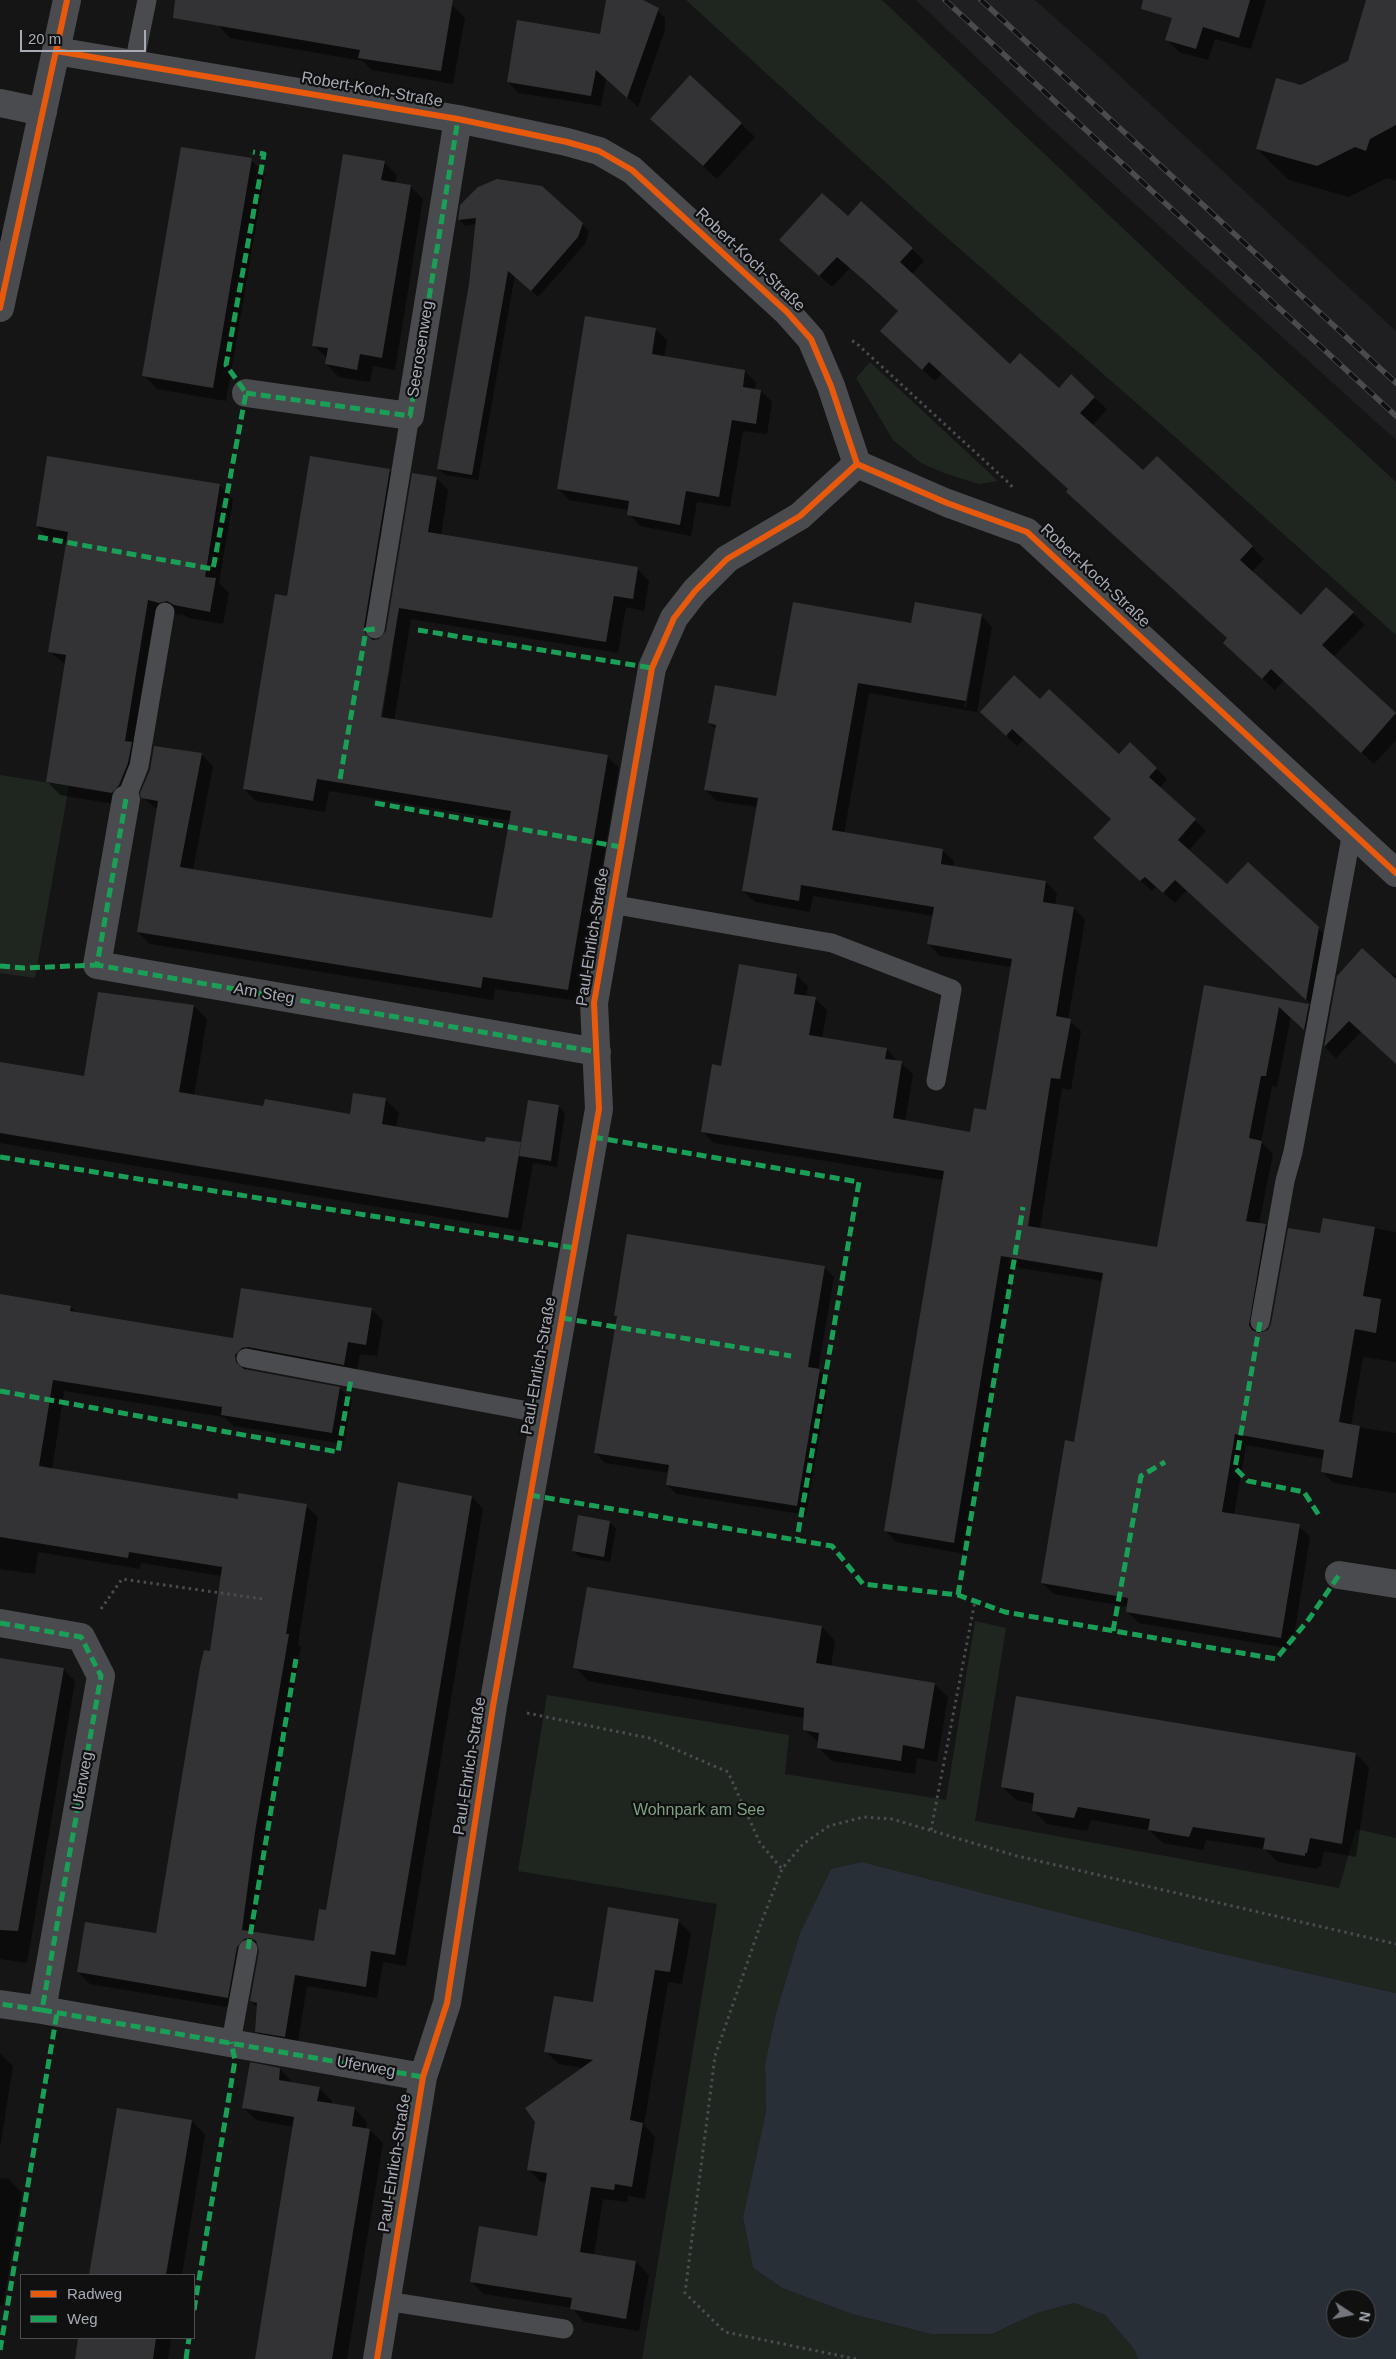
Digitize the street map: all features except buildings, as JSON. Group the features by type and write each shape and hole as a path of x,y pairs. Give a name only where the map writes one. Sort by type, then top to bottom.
{"street":[{"path":"0,308 67,0"},
{"name":"Robert-Koch-Straße","path":"56,51 458,119 575,144 599,151 632,170 787,312 811,339 831,386 857,464 947,502 1027,532 1396,873"},
{"path":"0,102 43,112"},
{"name":"Seerosenweg","path":"246,393 410,416 458,119"},
{"name":"Paul-Ehrlich-Straße","path":"377,2359 423,2077 446,2003 493,1706 599,1109 594,1003 652,668 674,618 694,591 726,559 800,516 857,464"},
{"name":"Am Steg","path":"126,799 97,965 597,1052"},
{"path":"1339,1575 1396,1584"},
{"path":"0,1623 81,1637"},
{"name":"Uferweg","path":"42,2010 101,1676 81,1637"},
{"name":"Uferweg","path":"0,2004 231,2042 423,2077"}],"lane":[{"path":"134,64 147,0"},
{"path":"375,629 410,416"},
{"path":"126,799 139,766 165,612"},
{"path":"1260,1322 1352,832"},
{"path":"611,904 832,944 952,989 936,1081"},
{"path":"246,1358 544,1414"},
{"path":"231,2042 248,1949"},
{"path":"386,2301 564,2329"}],"path":[{"path":"811,339 855,342 1011,485 1027,532"},
{"path":"81,1637 122,1579 263,1599"},
{"path":"931,1830 975,1601"},
{"path":"493,1706 649,1738 728,1772 760,1842 782,1869"},
{"path":"856,2359 725,2332 684,2293 715,2056 782,1869 803,1844 829,1826 864,1817 892,1819 1017,1856 1396,1944"}],"shaded area":[{"path":"916,0 1035,0 1097,55 1396,331 1396,440 1042,120"},
{"path":"862,1862 1214,1952 1396,1993 1396,2359 1138,2359 1134,2349 1105,2315 1074,2303 1037,2313 992,2334 931,2334 852,2314 782,2288 753,2268 743,2217 766,2111 765,2064 776,2013 800,1933 831,1869"}],"green space":[{"path":"686,0 882,0 1189,291 1396,482 1396,635 1173,435 928,221"},
{"path":"870,362 998,481 979,484 944,473 921,463 893,440 856,378"},
{"path":"0,775 69,786 35,978 0,973"},
{"name":"Wohnpark am See","path":"975,1621 1006,1628 975,1821 1339,1888 1356,1829 1396,1838 1396,1993 1214,1952 862,1862 831,1869 800,1933 776,2013 765,2064 766,2111 743,2217 753,2268 782,2288 852,2314 931,2334 992,2334 1037,2313 1074,2303 1105,2315 1134,2349 1138,2359 642,2359 717,1904 518,1871 547,1695 789,1735 785,1774 946,1800"}],"railway":[{"path":"945,0 1396,416"},
{"path":"981,0 1396,383"}],"marked path":[{"path":"246,393 410,416 458,119"},
{"path":"38,537 213,569 246,393 226,365 264,154 253,152"},
{"path":"340,779 366,630 375,629"},
{"path":"418,630 652,668"},
{"path":"126,799 97,965 597,1052"},
{"path":"375,803 621,847"},
{"path":"0,966 24,968 97,965"},
{"path":"593,1137 859,1182 797,1539"},
{"path":"0,1157 574,1248"},
{"path":"958,1595 1023,1207"},
{"path":"562,1318 791,1356"},
{"path":"1260,1322 1235,1468 1248,1481 1304,1492 1320,1517"},
{"path":"0,1391 338,1452 351,1379"},
{"path":"1113,1631 1141,1476 1165,1462"},
{"path":"530,1495 832,1546 863,1584 958,1595 1005,1612 1276,1659 1309,1619 1339,1575"},
{"path":"0,1623 81,1637 101,1676 42,2010 0,2004"},
{"path":"248,1949 296,1659"},
{"path":"42,2010 423,2077"},
{"path":"0,2350 57,2013"},
{"path":"195,2304 235,2060 231,2042"},
{"path":"186,2359 189,2339"}],"cycle path":[{"path":"0,308 67,0"},
{"path":"56,51 458,119 567,142 599,151 632,170 787,312 811,339 831,386 857,464 947,503 1027,532 1396,873"},
{"path":"377,2359 423,2077 447,2003 493,1706 599,1109 594,1003 652,668 674,618 695,591 727,559 800,516 857,464"}]}
